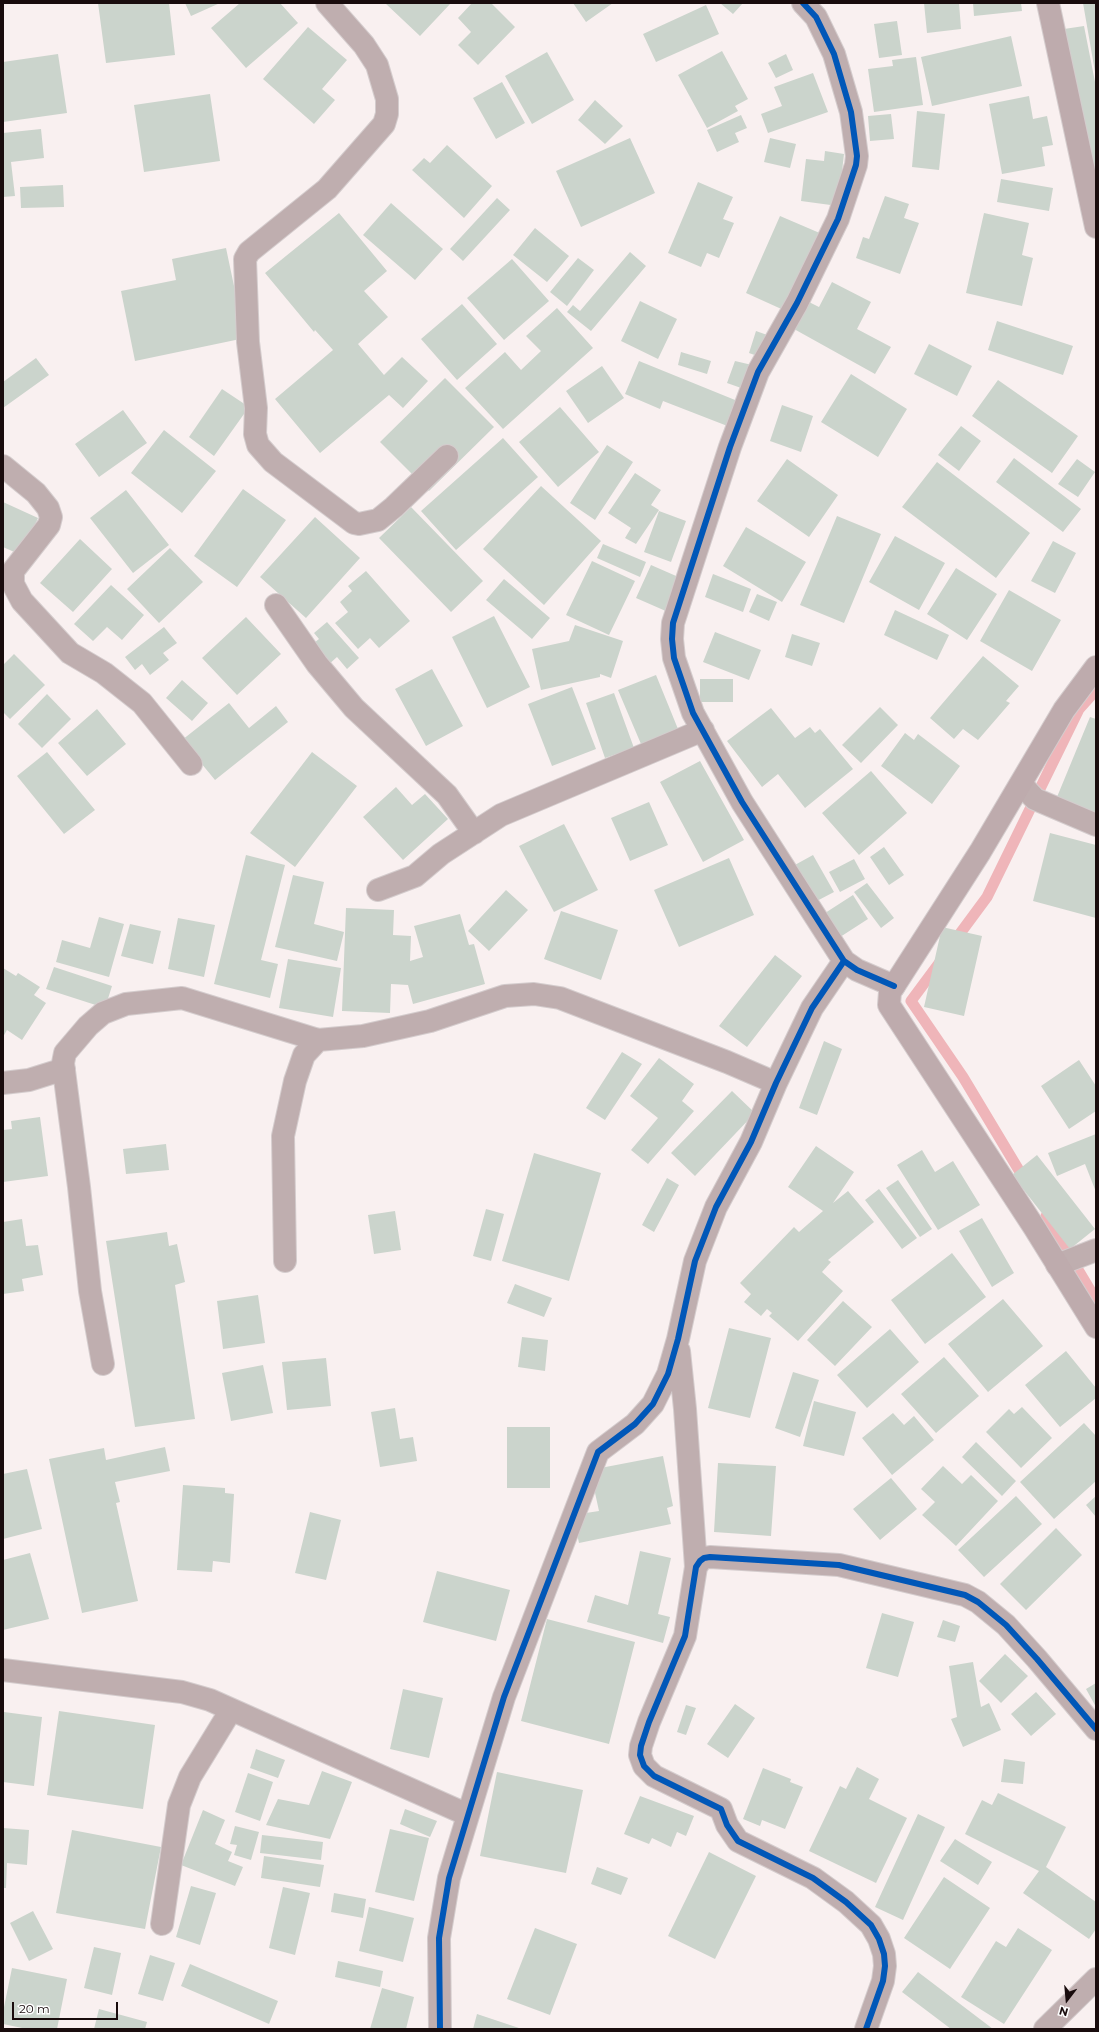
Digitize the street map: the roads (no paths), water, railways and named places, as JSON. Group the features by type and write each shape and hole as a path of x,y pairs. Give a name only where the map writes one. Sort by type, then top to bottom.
{"street":[{"path":"327,3 364,45 377,65 387,99 387,114 384,124 327,189 249,252 245,259 248,342 256,408 255,434 258,445 273,462 354,523 359,524 378,520 394,507 447,456"},
{"path":"803,3 816,17 834,54 851,112 858,156 849,189 838,220 797,303 758,372 730,447 674,624 672,639 674,658 693,713 742,802 844,961 857,970 894,986"},
{"path":"1048,3 1096,227"},
{"path":"3,466 36,493 48,508 51,517 49,525 13,571 13,584 22,601 70,653 104,673 142,703 191,764"},
{"path":"276,605 318,664 354,708 447,795 474,833"},
{"path":"1096,667 1064,710 980,852 890,992 889,1000 891,1010 1058,1265 1096,1327"},
{"path":"378,890 415,876 442,854 501,815 703,730"},
{"path":"1021,784 1035,798 1096,825"},
{"path":"440,2029 439,1938 449,1878 504,1697 598,1452 635,1424 653,1404 668,1374 678,1339 695,1261 716,1207 751,1142 776,1083 812,1008 844,961"},
{"path":"104,1364 90,1292 64,1069 65,1052 88,1026 103,1013 126,1004 182,998 318,1040 363,1036 430,1021 505,996 534,994 560,998 728,1062 776,1083"},
{"path":"285,1261 283,1136 296,1081 304,1055 318,1040"},
{"path":"3,1083 29,1080 64,1069"},
{"path":"1058,1265 1096,1250"},
{"path":"678,1339 685,1408 696,1567 685,1636 647,1728 641,1746 640,1755 644,1766 654,1776 721,1809 727,1825 738,1841 813,1878 846,1902 871,1925 880,1939 885,1966 883,1981 866,2029"},
{"path":"696,1567 704,1558 710,1557 839,1565 965,1596 978,1602 1006,1625 1096,1729"},
{"path":"3,1670 182,1692 210,1700 468,1815"},
{"path":"162,1924 179,1805 190,1777 231,1710"},
{"path":"1045,2029 1096,1979"}],"waterway":[{"path":"953,943 987,897 1079,709 1096,690"},
{"path":"940,962 911,1001 963,1077 1026,1182"},
{"path":"1046,1216 1096,1300"}]}
